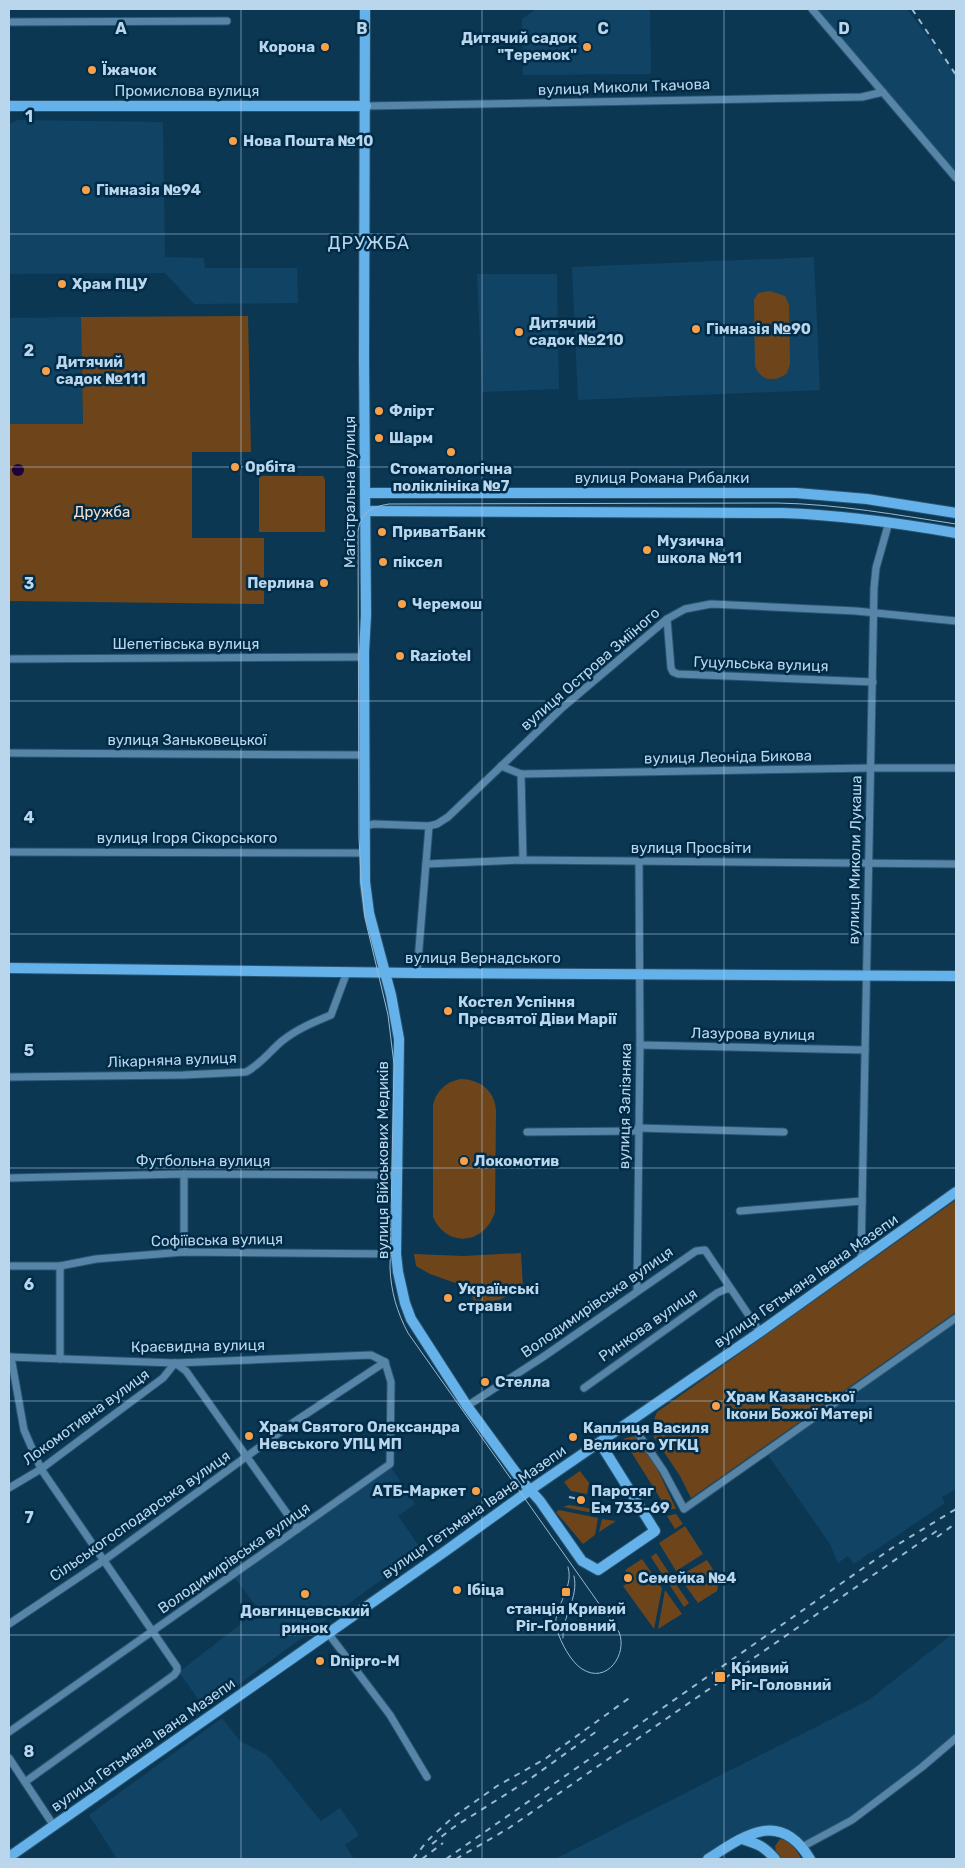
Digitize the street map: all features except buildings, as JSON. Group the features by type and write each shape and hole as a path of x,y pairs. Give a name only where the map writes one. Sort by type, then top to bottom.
{"main road":[{"name":"Магістральна вулиця","path":"366,9 364,322 366,493 364,657 365,852 366,898 378,950 386,972"},
{"name":"Промислова вулиця","path":"9,106 366,106"},
{"name":"вулиця Романа Рибалки","path":"366,493 796,493 867,499 956,513"},
{"path":"366,510 828,514 956,533"},
{"name":"вулиця Вернадського","path":"9,968 417,973 956,976"},
{"name":"вулиця Військових Медиків","path":"386,972 399,1039 396,1254 403,1296 411,1319 467,1406 530,1490"},
{"name":"вулиця Гетьмана Івана Мазепи","path":"9,1857 530,1490 760,1332 956,1192"},
{"path":"530,1490 582,1561 598,1570 655,1531 600,1442"},
{"path":"708,1859 742,1839 765,1830 787,1835 802,1847 810,1859"},
{"path":"742,1839 766,1848 775,1859"}],"street":[{"path":"812,9 956,178"},
{"path":"9,22 227,21"},
{"name":"вулиця Миколи Ткачова","path":"366,106 862,96 883,92"},
{"name":"вулиця Миколи Лукаша","path":"861,1260 874,612 876,568 889,522"},
{"name":"вулиця Острова Зміїного","path":"429,826 437,824 448,817 576,695 667,619 685,609 711,604 874,612 956,621"},
{"name":"Гуцульська вулиця","path":"667,619 671,668 673,672 678,674 873,682"},
{"name":"Шепетівська вулиця","path":"9,659 364,657"},
{"name":"вулиця Заньковецької","path":"9,753 364,755"},
{"name":"вулиця Леоніда Бикова","path":"501,766 521,774 956,768"},
{"path":"521,774 523,860"},
{"path":"365,826 374,824 429,826 417,973"},
{"name":"вулиця Ігоря Сікорського","path":"9,852 365,852"},
{"name":"вулиця Просвіти","path":"426,864 523,860 956,864"},
{"name":"вулиця Залізняка","path":"637,1291 640,1045 639,862"},
{"name":"Лікарняна вулиця","path":"9,1077 183,1075 246,1072 255,1067 282,1041 304,1027 331,1014 347,972"},
{"name":"Лазурова вулиця","path":"640,1045 865,1050"},
{"path":"527,1132 638,1130 784,1132"},
{"path":"184,1174 184,1252"},
{"name":"Футбольна вулиця","path":"9,1178 184,1174 397,1175"},
{"path":"740,1211 862,1201"},
{"name":"Володимирівська вулиця","path":"467,1406 543,1357 696,1251 705,1250 730,1289"},
{"name":"Софіївська вулиця","path":"9,1266 60,1266 96,1259 184,1252 396,1254"},
{"path":"60,1266 60,1360"},
{"path":"730,1289 735,1292 760,1332"},
{"name":"Ринкова вулиця","path":"584,1388 717,1293 730,1289"},
{"path":"630,1422 663,1470 684,1509 956,1318"},
{"name":"Краєвидна вулиця","path":"10,1357 175,1363 372,1356 385,1362"},
{"path":"10,1357 24,1430 41,1469 177,1667 177,1671 25,1782"},
{"name":"Володимирівська вулиця","path":"9,1732 390,1464 391,1382 385,1362"},
{"name":"Сільськогосподарська вулиця","path":"9,1624 103,1561 294,1422 385,1362"},
{"path":"175,1363 186,1371 298,1530"},
{"name":"Локомотивна вулиця","path":"9,1488 41,1469 163,1378 175,1363"},
{"path":"328,1633 390,1715 427,1777"},
{"path":"802,1847 852,1820 916,1772 956,1738"},
{"path":"9,1758 54,1826"}],"shaded area":[{"name":"Дитячий садок \"Теремок\"","path":"536,9 650,9 651,74 523,75 522,19"},
{"path":"813,9 907,9 956,75 956,178"},
{"name":"Гімназія №94","path":"18,120 163,122 165,257 204,258 205,268 297,268 298,303 194,304 165,273 9,274 9,124"},
{"name":"Гімназія №90","path":"814,257 820,390 578,400 572,267"},
{"name":"Дитячий садок №210","path":"477,274 557,274 559,389 482,392"},
{"name":"Дитячий садок №111","path":"81,317 83,424 9,424 9,318"},
{"path":"16,464 20,464 24,470 20,476 16,476 12,472 12,468"},
{"path":"956,1323 956,1489 942,1497 945,1503 854,1564 848,1556 838,1563 830,1544 768,1455"},
{"name":"Довгинцевський ринок","path":"391,1467 415,1504 398,1516 422,1550 205,1709 179,1672 259,1610 235,1578"},
{"path":"956,1631 956,1738 882,1798 802,1847 765,1830 710,1859 555,1859 869,1700"},
{"path":"222,1718 240,1741 267,1755 321,1821 340,1808 359,1835 345,1845 354,1859 117,1859 89,1815"}],"green space":[{"path":"770,291 785,296 789,305 790,364 787,373 773,379 761,375 755,366 754,300 758,293"},
{"name":"Дружба","path":"248,316 251,452 192,452 192,538 264,538 264,604 9,601 9,424 83,424 81,317"},
{"path":"259,476 323,476 325,480 325,532 259,532"},
{"name":"Локомотив","path":"460,1079 474,1081 485,1088 493,1098 496,1111 495,1212 490,1223 483,1231 466,1239 456,1238 447,1234 439,1227 433,1217 433,1105 442,1088 450,1082"},
{"path":"956,1200 956,1312 691,1498 680,1476 652,1434 652,1425 657,1412"},
{"path":"521,1253 523,1288 481,1309 475,1303 470,1291 464,1286 430,1274 416,1266 414,1254 463,1256"},
{"path":"634,1436 656,1466 676,1509 667,1509 623,1439"},
{"path":"580,1471 589,1483 587,1494 571,1491 564,1482"},
{"path":"569,1505 599,1510 598,1514 563,1507"},
{"path":"559,1510 598,1518 595,1535 583,1544 556,1512"},
{"path":"676,1514 683,1524 675,1529 667,1516"},
{"path":"602,1519 616,1521 599,1532"},
{"path":"685,1526 703,1554 676,1571 659,1543"},
{"path":"656,1553 671,1576 665,1579 651,1557"},
{"path":"642,1559 662,1588 654,1629 623,1586 633,1580 625,1570"},
{"path":"707,1560 719,1579 679,1576"},
{"path":"680,1578 719,1581 717,1591 698,1603"},
{"path":"674,1581 689,1603 684,1607 669,1584"},
{"path":"665,1590 682,1614 658,1629"},
{"path":"780,1839 790,1843 802,1859 782,1859 775,1846"}],"tram line":[{"path":"568,1567 568,1584 557,1615 557,1630 561,1641 574,1662 582,1669 591,1673 600,1673 607,1670 618,1658 621,1649 619,1632 408,1333 393,1294 390,1268 394,1064 388,1015 365,918 359,837 359,525 364,515 372,509 389,504 777,503 845,508 956,524"},
{"path":"563,1638 563,1630 574,1592 574,1576"}],"railway":[{"path":"912,9 956,75"},
{"path":"569,1497 594,1502"},
{"path":"446,1859 892,1548 956,1509"},
{"path":"937,1537 956,1523"},
{"path":"456,1859 509,1828 941,1528"},
{"path":"413,1859 427,1841 452,1818 497,1786 545,1759 632,1696"},
{"path":"432,1844 454,1827 527,1781 597,1731"},
{"path":"422,1859 443,1843"}],"place":[{"name":"Корона","path":"325,47"},
{"name":"Дитячий садок \"Теремок\"","path":"587,47"},
{"name":"Їжачок","path":"92,70"},
{"name":"Нова Пошта №10","path":"233,141"},
{"name":"Гімназія №94","path":"86,190"},
{"name":"Храм ПЦУ","path":"62,284"},
{"name":"Гімназія №90","path":"696,329"},
{"name":"Дитячий садок №210","path":"519,332"},
{"name":"Дитячий садок №111","path":"46,371"},
{"name":"Флірт","path":"379,411"},
{"name":"Шарм","path":"379,438"},
{"name":"Стоматологічна поліклініка №7","path":"451,452"},
{"name":"Орбіта","path":"235,467"},
{"name":"ПриватБанк","path":"382,532"},
{"name":"Музична школа №11","path":"647,550"},
{"name":"піксел","path":"383,562"},
{"name":"Перлина","path":"324,583"},
{"name":"Черемош","path":"402,604"},
{"name":"Raziotel","path":"400,656"},
{"name":"Костел Успіння Пресвятої Діви Марії","path":"448,1011"},
{"name":"Локомотив","path":"464,1161"},
{"name":"Українські страви","path":"448,1298"},
{"name":"Стелла","path":"485,1382"},
{"name":"Храм Казанської Ікони Божої Матері","path":"716,1406"},
{"name":"Храм Святого Олександра Невського УПЦ МП","path":"249,1436"},
{"name":"Каплиця Василя Великого УГКЦ","path":"573,1437"},
{"name":"АТБ-Маркет","path":"476,1491"},
{"name":"Паротяг Ем 733-69","path":"581,1500"},
{"name":"Семейка №4","path":"628,1578"},
{"name":"Ібіца","path":"457,1590"},
{"name":"станція Кривий Ріг-Головний","path":"566,1592"},
{"name":"Довгинцевський ринок","path":"305,1594"},
{"name":"Dnipro-M","path":"320,1661"},
{"name":"Кривий Ріг-Головний","path":"720,1677"}],"district":[{"name":"ДРУЖБА","path":"369,243"}]}
